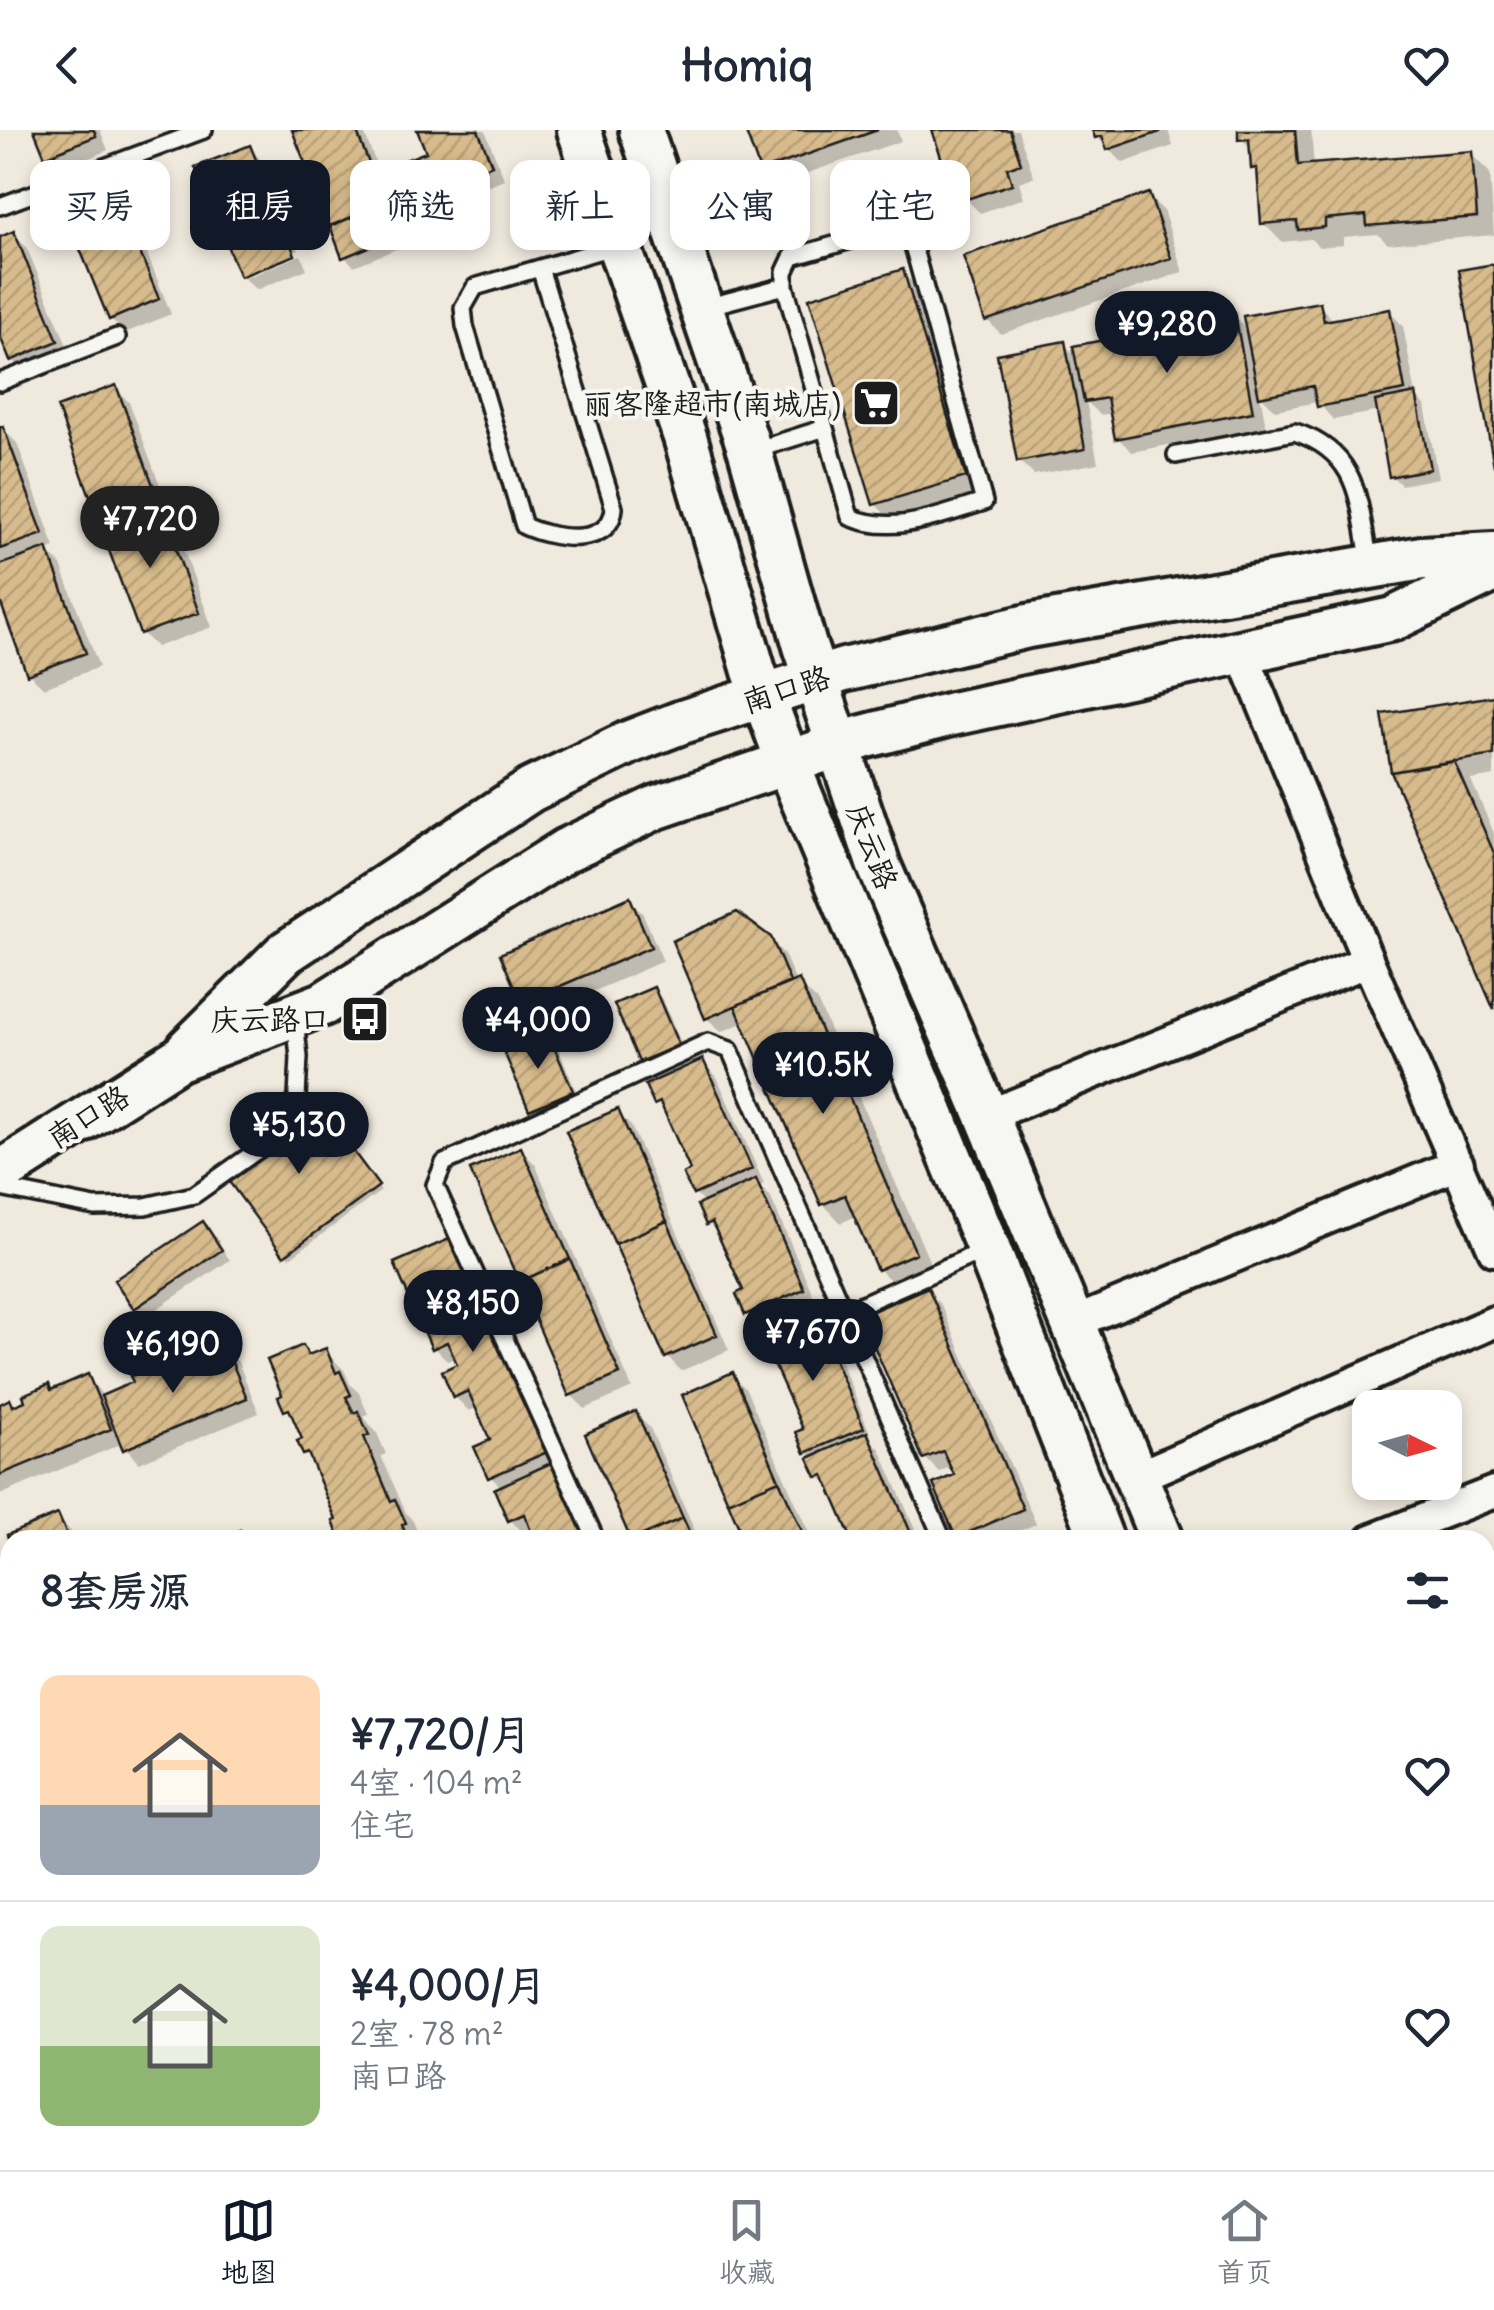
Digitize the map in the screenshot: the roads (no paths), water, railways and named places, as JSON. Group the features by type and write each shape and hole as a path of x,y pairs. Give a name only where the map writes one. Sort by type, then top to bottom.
{"main road":[{"name":"庆云路","path":"579,130 589,160"},
{"name":"庆云路","path":"646,132 750,452 836,745 879,866 1158,1530"},
{"name":"庆云路","path":"621,250 685,437 763,696 787,761 988,1248 1098,1530"},
{"name":"南口路","path":"177,1060 284,954 531,790 630,742 763,696 936,646 1028,626 1422,558 1494,554"},
{"name":"南口路","path":"0,1173 177,1060 323,1004 566,850 657,806 836,745 952,714 1393,619 1494,570"}],"street":[{"path":"1242,652 1368,961 1494,1250"},
{"path":"987,1116 1368,961"},
{"path":"1074,1323 1458,1164"},
{"path":"1137,1477 1494,1322"},
{"path":"1397,1530 1494,1492"}],"lane":[{"path":"0,206 204,130"},
{"path":"907,224 984,502 894,526 879,527 850,517 786,286 785,272 792,257 907,224"},
{"path":"540,268 614,508 603,530 574,538 557,538 524,526 462,317 465,300 475,287 540,268 602,250"},
{"path":"702,308 786,286"},
{"path":"0,382 117,337"},
{"path":"750,452 825,428"},
{"path":"1176,454 1296,432 1330,447 1354,479 1370,567"},
{"path":"0,1188 95,1207 145,1206 194,1195 280,1135 297,1096 295,1015"},
{"path":"591,1530 435,1185 444,1163 708,1042 730,1050 939,1530"},
{"path":"844,1312 988,1248"}],"place":[{"name":"丽客隆超市(南城店)","path":"876,403"},
{"name":"庆云路口","path":"365,1019"}]}
